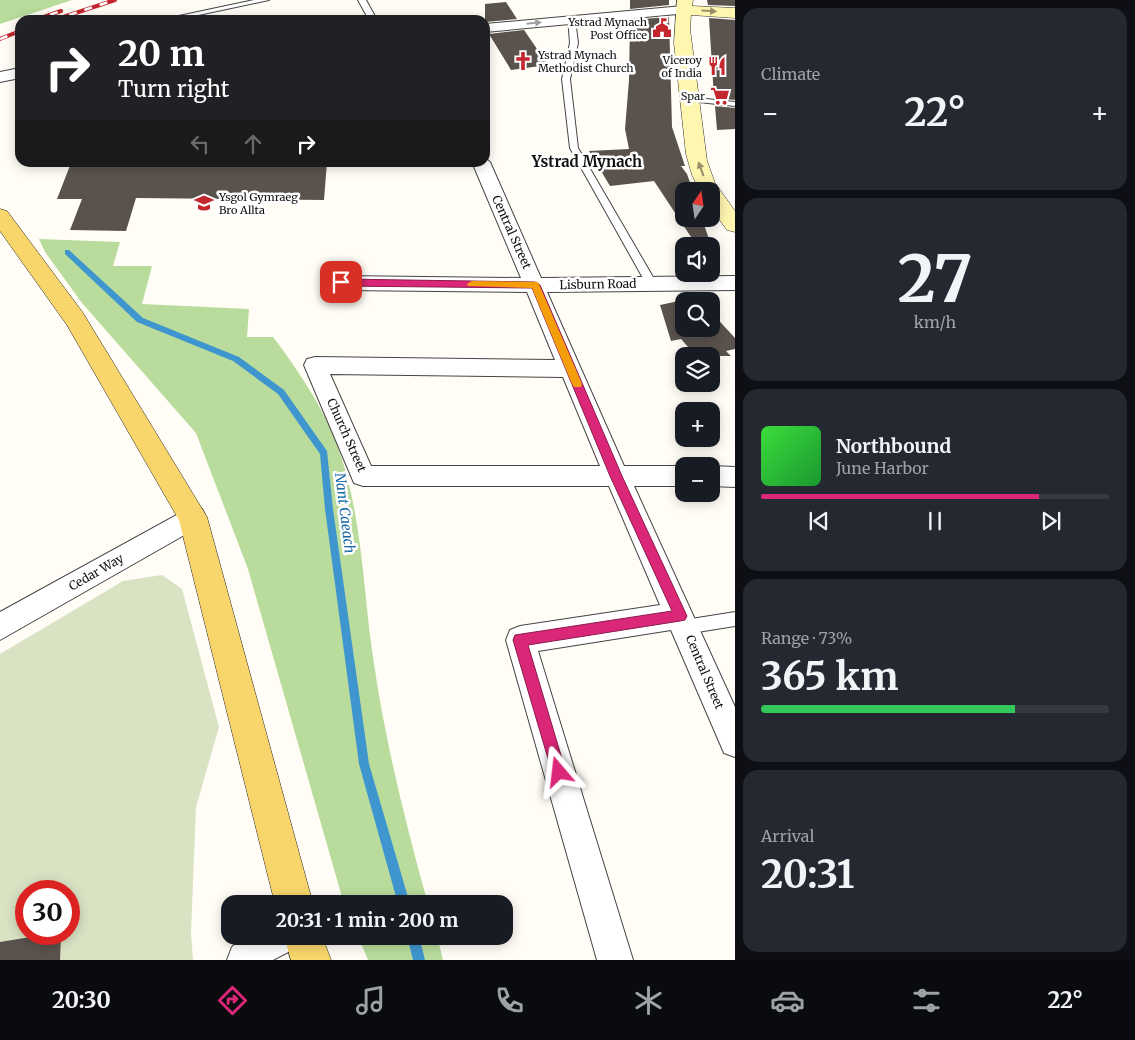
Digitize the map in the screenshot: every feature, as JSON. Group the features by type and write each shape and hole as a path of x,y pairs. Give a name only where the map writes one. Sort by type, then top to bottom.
{"main road":[{"path":"0,216 76,319 193,518 292,895"},
{"path":"306,945 311,960"}],"street":[{"path":"684,5 681,33 684,67 699,168 715,198 735,225"},
{"path":"490,27 684,5 735,13"},
{"path":"0,77 15,74"},
{"name":"Central Street","path":"483,167 616,476 683,621 735,742"},
{"name":"Lisburn Road","path":"341,282 535,285 735,283"},
{"name":"Church Street","path":"571,370 315,365 363,476 675,476"},
{"path":"720,476 735,476"},
{"name":"Cedar Way","path":"0,627 193,518"},
{"path":"615,960 520,640 683,621"},
{"path":"245,960 264,945"}],"lane":[{"path":"189,15 265,0"},
{"path":"362,0 370,15"},
{"path":"571,19 574,43 566,79 574,148 652,284"},
{"path":"690,99 735,104"},
{"path":"683,621 735,619"}],"green space":[{"path":"0,0 72,0 27,15 15,15 15,19 0,24"},
{"path":"39,239 120,242 113,266 152,266 142,304 249,309 247,337 273,337 312,394 331,430 342,458 350,487 356,516 370,635 384,725 404,815 426,895 341,895 248,569 196,433 82,303 45,252"},
{"path":"162,575 182,589 219,727 196,807 191,933 193,960 0,960 0,654 123,581"},
{"path":"362,945 439,945 443,960 368,960"}],"building":[{"path":"630,0 669,0 669,5 630,9"},
{"path":"707,0 735,0 735,6 708,5"},
{"path":"506,2 517,19 490,22 490,15 485,15 485,4"},
{"path":"669,17 672,127 685,166 681,166 690,182 675,182 675,213 654,181 610,186 589,151 629,149 625,129 629,80 630,20"},
{"path":"709,18 735,20 735,100 714,98"},
{"path":"524,30 548,65 511,70 490,34"},
{"path":"715,106 735,108 735,129 717,130"},
{"path":"69,167 327,167 324,200 136,198 126,231 70,230 82,199 57,199"},
{"path":"685,228 705,228 708,237 691,237"},
{"path":"675,302 675,337 720,337 720,322 735,338 735,349 726,351 731,356 720,356 720,347 688,347 681,339 671,341 660,305"},
{"path":"15,940 15,945 61,945 60,960 0,960 0,942"}],"waterway":[{"name":"Nant Caeach","path":"67,252 140,320 236,359 281,392 324,453 329,509 364,764 401,895"},
{"name":"Nant Caeach","path":"415,945 419,960"}],"railway":[{"path":"69,15 115,0"},
{"path":"49,15 61,11"},
{"path":"0,39 15,33"}],"slow traffic":[{"path":"472,284 535,285 577,384"}],"place":[{"name":"Ystrad Mynach Post Office","path":"662,28"},
{"name":"Ystrad Mynach Methodist Church","path":"523,61"},
{"name":"Viceroy of India","path":"717,66"},
{"name":"Spar","path":"720,96"},
{"name":"Ysgol Gymraeg Bro Allta","path":"204,203"}],"district":[{"name":"Ystrad Mynach","path":"587,161"}],"route":[{"path":"341,282 535,285 616,476 680,616 520,640 559,772"}]}
